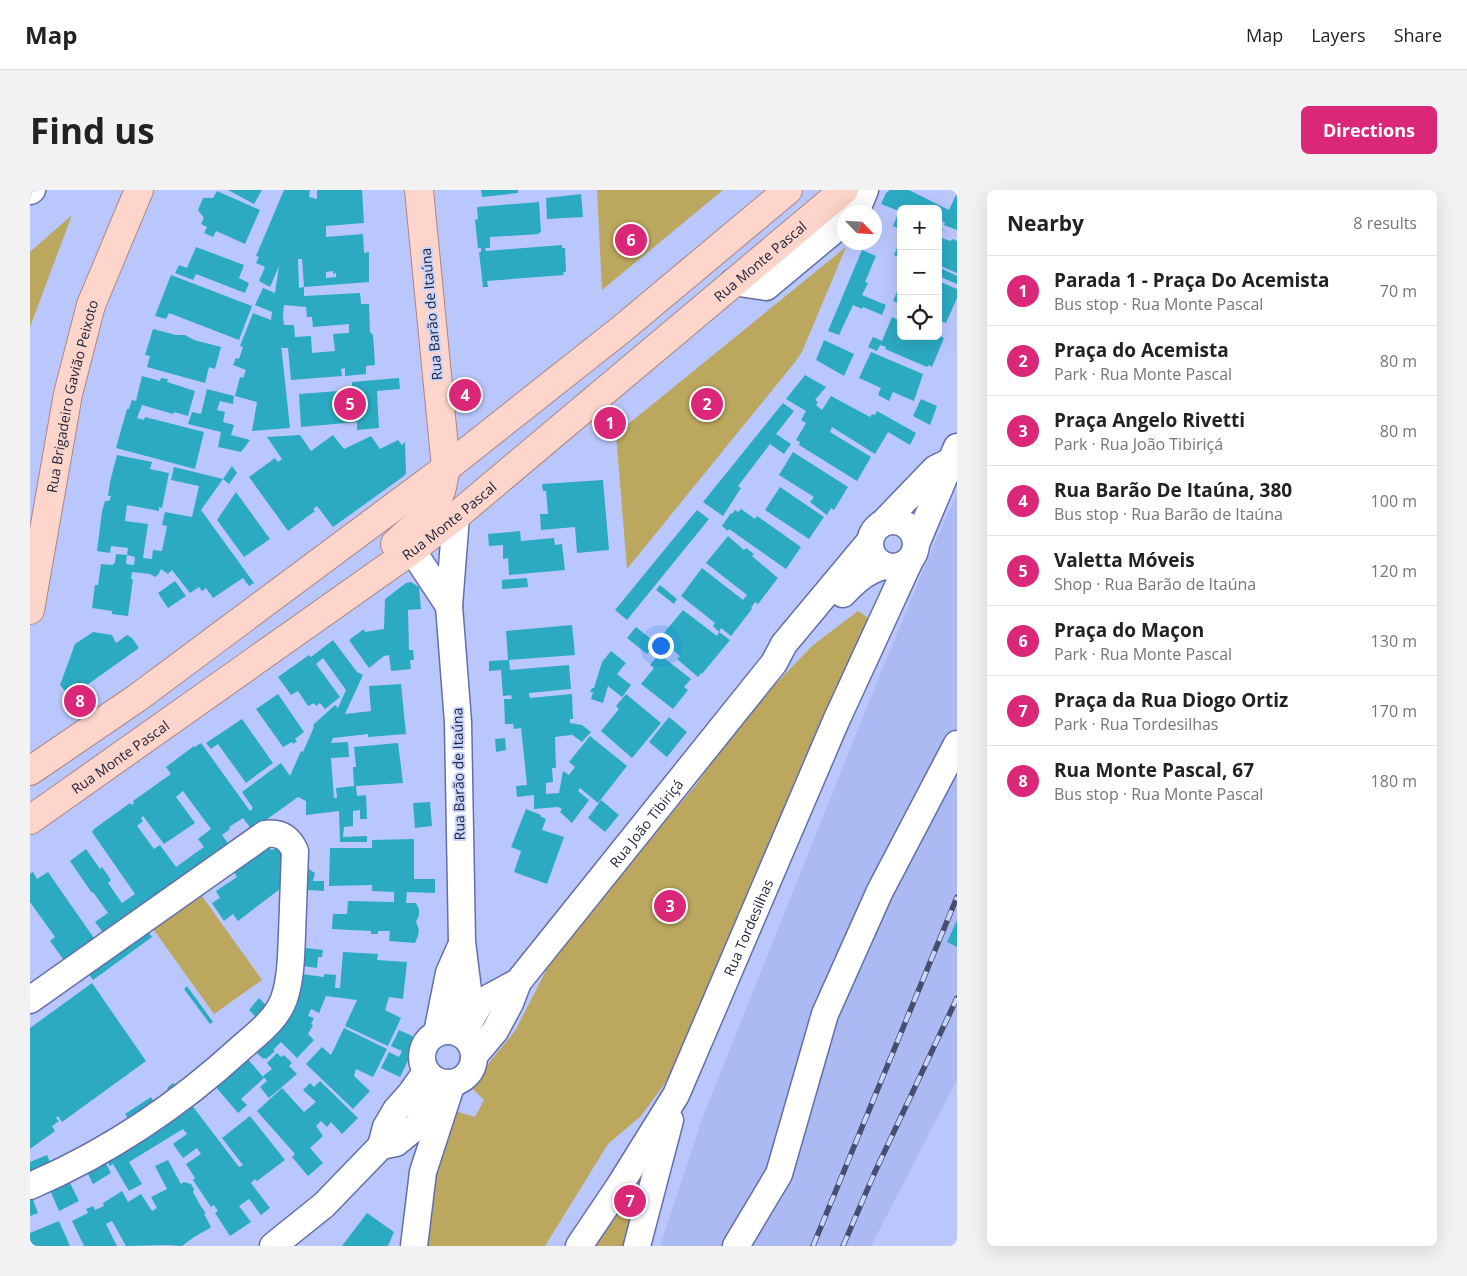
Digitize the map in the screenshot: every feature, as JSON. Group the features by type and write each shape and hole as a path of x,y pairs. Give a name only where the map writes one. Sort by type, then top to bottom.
{"main road":[{"name":"Rua Brigadeiro Gavião Peixoto","path":"30,610 68,394 91,304 139,190"},
{"name":"Rua Barão de Itaúna","path":"317,616 428,512 436,502 441,490 446,468 419,190"},
{"path":"30,771 137,698 446,468 623,328 788,190"},
{"name":"Rua Monte Pascal","path":"30,820 180,716 317,616 412,550 456,516 844,190"}],"street":[{"path":"859,205 865,190"},
{"path":"733,282 766,287 837,228"},
{"name":"Rua João Tibiriçá","path":"457,1039 495,1031 510,1004 518,982 774,664 784,644 876,532 935,469 954,453"},
{"name":"Rua Tordesilhas","path":"579,1246 620,1185 676,1095 836,721 894,594 901,559 954,453"},
{"name":"Rua Barão de Itaúna","path":"456,516 449,606 458,722 462,942 474,996"},
{"path":"890,521 905,525 911,529 901,559 877,562 870,549 876,532 890,521"},
{"name":"Rua Barão de Itaúna","path":"412,550 449,606"},
{"name":"Rua João Tibiriçá","path":"774,664 793,649 855,582 872,569 901,559"},
{"path":"736,1246 780,1174 825,1014 880,891 957,744"},
{"path":"30,1000 265,834 275,833 283,836 291,843 295,852 290,967 285,997 279,1010 225,1064 154,1119 102,1151 30,1186"},
{"name":"Rua Barão de Itaúna","path":"457,1039 449,973 462,942"},
{"name":"Rua João Tibiriçá","path":"474,996 518,982"},
{"path":"457,1039 474,996"},
{"path":"457,1039 473,1066 461,1080 439,1080 422,1062 422,1050 428,1040 457,1039"},
{"path":"273,1246 324,1205 380,1146 396,1143 418,1125 439,1080"},
{"path":"414,1246 423,1172 439,1080"},
{"path":"637,1246 676,1095"}],"shaded area":[{"path":"597,190 723,190 602,290"},
{"path":"72,215 30,327 30,252"},
{"path":"842,250 845,250 802,352 627,569 616,434"},
{"path":"957,494 957,1080 871,1246 660,1246 703,1116 881,672"},
{"path":"858,611 870,619 671,1075 641,1116 608,1144 545,1246 420,1246 425,1185 455,1111 475,1117 484,1100 472,1088 515,1031 552,959 696,785 746,715 812,646"},
{"path":"199,892 262,980 214,1014 151,926"},
{"path":"653,1156 627,1246 587,1246"}],"building":[{"path":"228,190 262,190 254,204"},
{"path":"284,190 310,190 309,197 317,199 317,190 362,190 364,223 326,226 326,237 363,234 364,253 369,252 369,282 304,287 304,296 360,293 361,304 369,304 369,331 373,335 375,365 366,366 366,374 345,376 345,368 341,369 342,376 291,380 288,348 282,348 281,344 290,428 252,431 257,402 235,396 240,377 243,378 246,370 233,365 236,358 239,359 243,347 240,346 253,313 271,320 272,312 255,305 263,288 275,293 279,266 270,287 259,281 265,267 256,263 259,257 256,256","holes":["298,259 302,259 304,287 299,288","333,271 333,274 336,273 336,277 326,278 326,272","284,305 306,307 307,317 312,317 313,327 349,324 349,333 333,334 335,351 312,353 311,336 295,337 294,325 284,325"]},
{"path":"481,190 518,190 518,193 482,197"},
{"path":"890,190 909,190 939,205 897,205 897,210 881,204 886,193"},
{"path":"217,191 260,210 245,244 216,231 213,237 204,233 207,227 201,224 204,218 198,210 203,198 213,198"},
{"path":"957,193 957,230 944,225 945,223 942,221 942,206 949,210"},
{"path":"581,194 583,217 547,219 546,198"},
{"path":"539,202 541,232 539,234 490,237 490,248 485,248 486,251 562,245 562,248 565,248 566,272 563,272 564,275 487,281 488,287 483,287 479,252 481,252 481,248 478,248 475,220 478,219 477,207"},
{"path":"897,216 897,228 893,226"},
{"path":"942,238 957,241 957,273 942,267"},
{"path":"196,247 244,265 239,278 249,283 245,293 196,274 193,280 175,273 179,265 187,268"},
{"path":"862,250 876,256 865,282 868,283 862,295 886,305 882,315 853,305 839,335 828,331"},
{"path":"942,269 957,276 957,284 942,278"},
{"path":"171,275 252,306 239,340 169,313 166,319 155,316"},
{"path":"942,283 957,289 957,298 946,323 942,322"},
{"path":"897,292 897,303 893,301"},
{"path":"892,317 897,319 897,340 942,340 942,337 944,338 932,367 929,365 927,367 885,349 886,347 880,345 877,351 868,347 873,337 882,341"},
{"path":"153,329 176,335 185,335 194,340 221,347 215,369 209,367 205,383 147,367 150,356 145,355"},
{"path":"824,340 854,354 844,376 816,360"},
{"path":"871,352 923,374 914,401 893,392 889,401 878,395 881,388 859,378"},
{"path":"805,375 826,387 815,400 818,402 816,405 822,410 831,396 870,417 872,414 875,415 877,411 916,433 910,445 888,432 875,454 832,427 830,432 871,457 857,481 799,445 800,442 796,440 806,423 801,420 806,411 786,399"},
{"path":"142,376 160,381 161,378 168,379 167,382 195,391 188,416 174,412 173,414 142,405 137,418 144,420 145,417 204,432 195,469 116,448 127,409 129,409 132,400 136,401"},
{"path":"399,378 400,389 377,391 379,428 357,430 357,422 301,427 299,394 352,390 352,382"},
{"path":"207,389 234,396 233,404 220,401 217,410 225,412 223,422 234,425 231,435 250,440 241,452 218,447 221,432 188,424 192,412 201,414"},
{"path":"921,399 937,406 930,425 913,416"},
{"path":"783,403 794,411 776,434 791,444 784,454 770,444 738,486 741,488 723,516 703,502"},
{"path":"300,435 311,451 333,435 344,449 371,436 380,449 398,440 402,445 405,442 406,473 333,527 317,506 313,509 315,511 288,531 249,477 275,458 278,462 282,459 267,437"},
{"path":"793,452 848,487 834,510 831,508 827,515 810,502 814,497 779,475"},
{"path":"117,455 152,462 150,469 169,473 162,508 159,507 159,511 127,505 125,521 148,524 143,558 152,559 153,550 162,551 167,526 162,525 165,512 192,517 199,486 171,480 174,467 223,479 201,510 254,583 249,586 243,578 213,598 206,588 202,591 199,587 190,593 172,570 168,574 161,569 155,577 150,574 132,572 131,579 133,579 128,616 112,614 112,611 92,608 95,585 98,585 101,564 113,565 116,554 127,555 128,548 111,546 110,553 97,551 102,511 105,501 109,501 111,496 108,496","holes":["127,555 135,557 134,565 126,564"]},
{"path":"232,466 237,473 229,484 223,479"},
{"path":"603,480 609,550 577,553 575,527 541,530 540,514 548,514 546,491 543,491 542,484"},
{"path":"780,487 824,517 809,539 765,510"},
{"path":"236,492 270,539 244,557 217,520"},
{"path":"741,509 755,519 757,516 801,547 786,569 722,526 731,513 735,510 738,512"},
{"path":"697,510 709,519 627,620 615,610"},
{"path":"520,531 521,541 554,538 555,545 562,544 565,570 509,575 508,558 503,559 503,545 489,546 488,534"},
{"path":"728,536 744,550 746,548 754,554 752,556 778,578 758,604 755,602 752,609 731,636 721,628 719,632 713,626 715,623 681,596 702,568 743,600 747,595 706,563"},
{"path":"527,578 528,587 502,589 502,580"},
{"path":"175,581 186,596 168,608 158,593"},
{"path":"411,582 419,587 421,609 408,610 409,650 413,650 414,660 410,660 411,669 391,671 389,655 384,656 369,668 349,640 364,629 365,632 384,629 385,599 406,583"},
{"path":"660,585 677,599 674,604 656,590"},
{"path":"683,610 717,636 719,632 730,640 698,677 677,659 680,656 659,639"},
{"path":"572,625 575,655 509,660 510,670 569,665 571,689 529,693 530,698 572,694 573,719 570,719 570,723 582,725 591,732 582,742 571,734 555,737 556,768 552,768 553,782 546,783 546,794 559,793 563,771 569,775 575,767 569,762 590,736 627,766 598,803 580,788 578,791 589,800 572,823 560,812 562,809 558,807 534,809 534,795 517,797 516,786 527,785 521,728 514,729 513,724 505,724 504,699 512,699 511,695 503,696 501,670 489,671 489,661 508,660 506,631"},
{"path":"636,627 656,643 647,654 627,638"},
{"path":"93,632 112,635 116,643 127,635 132,638 139,648 70,697 60,685 75,644"},
{"path":"333,640 357,672 363,675 345,714 371,711 369,686 401,684 406,734 368,737 368,734 333,738 331,743 348,742 349,757 331,758 334,798 337,798 336,788 354,786 353,767 356,767 354,747 398,743 403,783 356,786 357,796 366,795 367,819 360,819 360,810 353,811 353,826 344,827 343,837 367,836 367,842 340,842 339,811 306,815 306,801 298,797 252,830 243,818 229,827 230,829 222,835 230,846 105,935 95,922 108,913 70,861 86,849 100,869 102,867 111,880 108,883 122,903 135,894 92,832 130,803 132,805 133,801 171,774 166,767 201,743 250,811 253,808 242,792 281,763 290,776 301,751 303,752 314,727 313,725 335,705 338,708 346,690 323,658 316,664 340,697 325,709 320,703 316,706 314,703 308,706 298,691 291,695 278,677 309,655 311,657","holes":["183,791 211,829 198,839 204,847 176,867 160,845 154,849 137,826 143,821 141,818 143,816 164,844 195,823 176,797"]},
{"path":"611,651 626,663 617,674 631,685 622,697 608,686 603,703 591,699 593,692 590,692 594,688 602,662"},
{"path":"659,654 691,679 684,687 688,690 673,709 641,684 654,668 650,665"},
{"path":"278,694 304,732 295,739 297,741 293,744 292,742 283,747 256,709"},
{"path":"626,694 661,723 632,758 601,731 619,709 616,706"},
{"path":"669,717 687,732 667,757 649,742"},
{"path":"242,719 273,763 246,783 218,744 211,749 206,743"},
{"path":"505,738 506,750 496,752 495,739"},
{"path":"601,800 619,815 605,832 588,818"},
{"path":"430,802 432,826 415,828 413,803"},
{"path":"526,809 546,819 542,830 564,837 547,884 514,872 521,851 511,847"},
{"path":"414,839 414,879 435,879 435,893 407,892 406,903 416,903 419,909 416,922 419,930 415,943 389,941 390,931 378,931 378,934 371,934 371,931 332,929 333,914 347,914 348,901 394,902 394,892 372,891 372,885 329,886 330,848 372,848 372,840"},
{"path":"280,846 288,883 238,921 233,914 224,921 212,903 220,898 216,891 237,877 233,870 268,847 272,850"},
{"path":"307,868 315,873 313,881 324,881 324,891 307,890"},
{"path":"33,872 37,879 48,872 96,941 66,963 50,941 55,937 30,902 30,874"},
{"path":"957,920 957,947 947,942"},
{"path":"147,930 152,937 93,980 88,973"},
{"path":"305,948 323,950 322,957 318,957 317,968 303,966"},
{"path":"343,952 378,954 377,960 407,962 403,999 389,997 385,1010 401,1018 388,1046 345,1026 357,1000 326,996 319,1013 311,1009 308,1016 314,1018 311,1024 313,1025 308,1034 314,1040 297,1058 281,1042 273,1050 275,1051 266,1059 263,1059 255,1051 288,1015 300,993 302,974 324,977 324,974 336,975 335,988 340,988"},
{"path":"92,983 146,1061 62,1122 58,1116 56,1118 59,1121 52,1126 55,1131 30,1149 30,1028"},
{"path":"187,986 213,1022 210,1024 184,989"},
{"path":"259,998 269,1008 258,1019 249,1010"},
{"path":"344,1028 387,1049 373,1077 356,1069 354,1076 370,1091 353,1109 306,1064 322,1047 331,1055"},
{"path":"399,1030 419,1039 400,1077 381,1068 389,1052 399,1057 402,1051 391,1046"},
{"path":"277,1053 281,1057 284,1055 292,1063 289,1066 297,1074 269,1098 260,1087 267,1081 263,1076 272,1069 267,1063"},
{"path":"247,1058 264,1078 241,1099 247,1105 238,1113 215,1086"},
{"path":"320,1081 358,1118 342,1134 331,1122 327,1127 321,1121 316,1126 323,1136 310,1148 323,1163 308,1176 292,1157 295,1154 257,1111 282,1088 304,1112 316,1102 303,1090 310,1083 314,1087"},
{"path":"173,1083 178,1089 171,1094 167,1088"},
{"path":"151,1097 156,1106 130,1122 125,1114"},
{"path":"191,1104 239,1167 243,1165 222,1138 250,1116 285,1160 257,1181 255,1179 251,1183 270,1208 261,1215 249,1199 239,1206 251,1222 230,1236 215,1213 218,1211 214,1205 211,1207 193,1180 195,1178 186,1164 201,1154 197,1148 183,1158 173,1144 187,1134 183,1129 129,1162 142,1184 129,1191 113,1164 110,1166 106,1160"},
{"path":"47,1155 52,1167 30,1174 30,1162"},
{"path":"168,1160 181,1184 184,1182 191,1184 194,1189 193,1192 206,1213 204,1214 211,1227 182,1246 126,1246 112,1221 106,1224 117,1246 84,1246 72,1221 88,1213 86,1209 93,1206 95,1210 104,1206 103,1203 122,1191 128,1202 141,1194 152,1211 157,1208 151,1197 167,1189 155,1166"},
{"path":"105,1162 111,1173 93,1184 87,1172"},
{"path":"69,1181 79,1201 59,1211 50,1190"},
{"path":"32,1197 38,1213 30,1216 30,1198"},
{"path":"367,1213 394,1232 388,1246 342,1246"},
{"path":"59,1221 70,1246 30,1246 30,1233"}],"railway":[{"path":"813,1246 957,897"},
{"path":"843,1246 874,1174 957,998"}],"place":[{"name":"Praça do Maçon","path":"631,240"},
{"name":"Rua Barão De Itaúna, 380","path":"465,395"},
{"name":"Valetta Móveis","path":"350,404"},
{"name":"Praça do Acemista","path":"707,404"},
{"name":"Parada 1 - Praça Do Acemista","path":"610,423"},
{"name":"Rua Monte Pascal, 67","path":"80,701"},
{"name":"Praça Angelo Rivetti","path":"670,906"},
{"name":"Praça da Rua Diogo Ortiz","path":"630,1201"}]}
